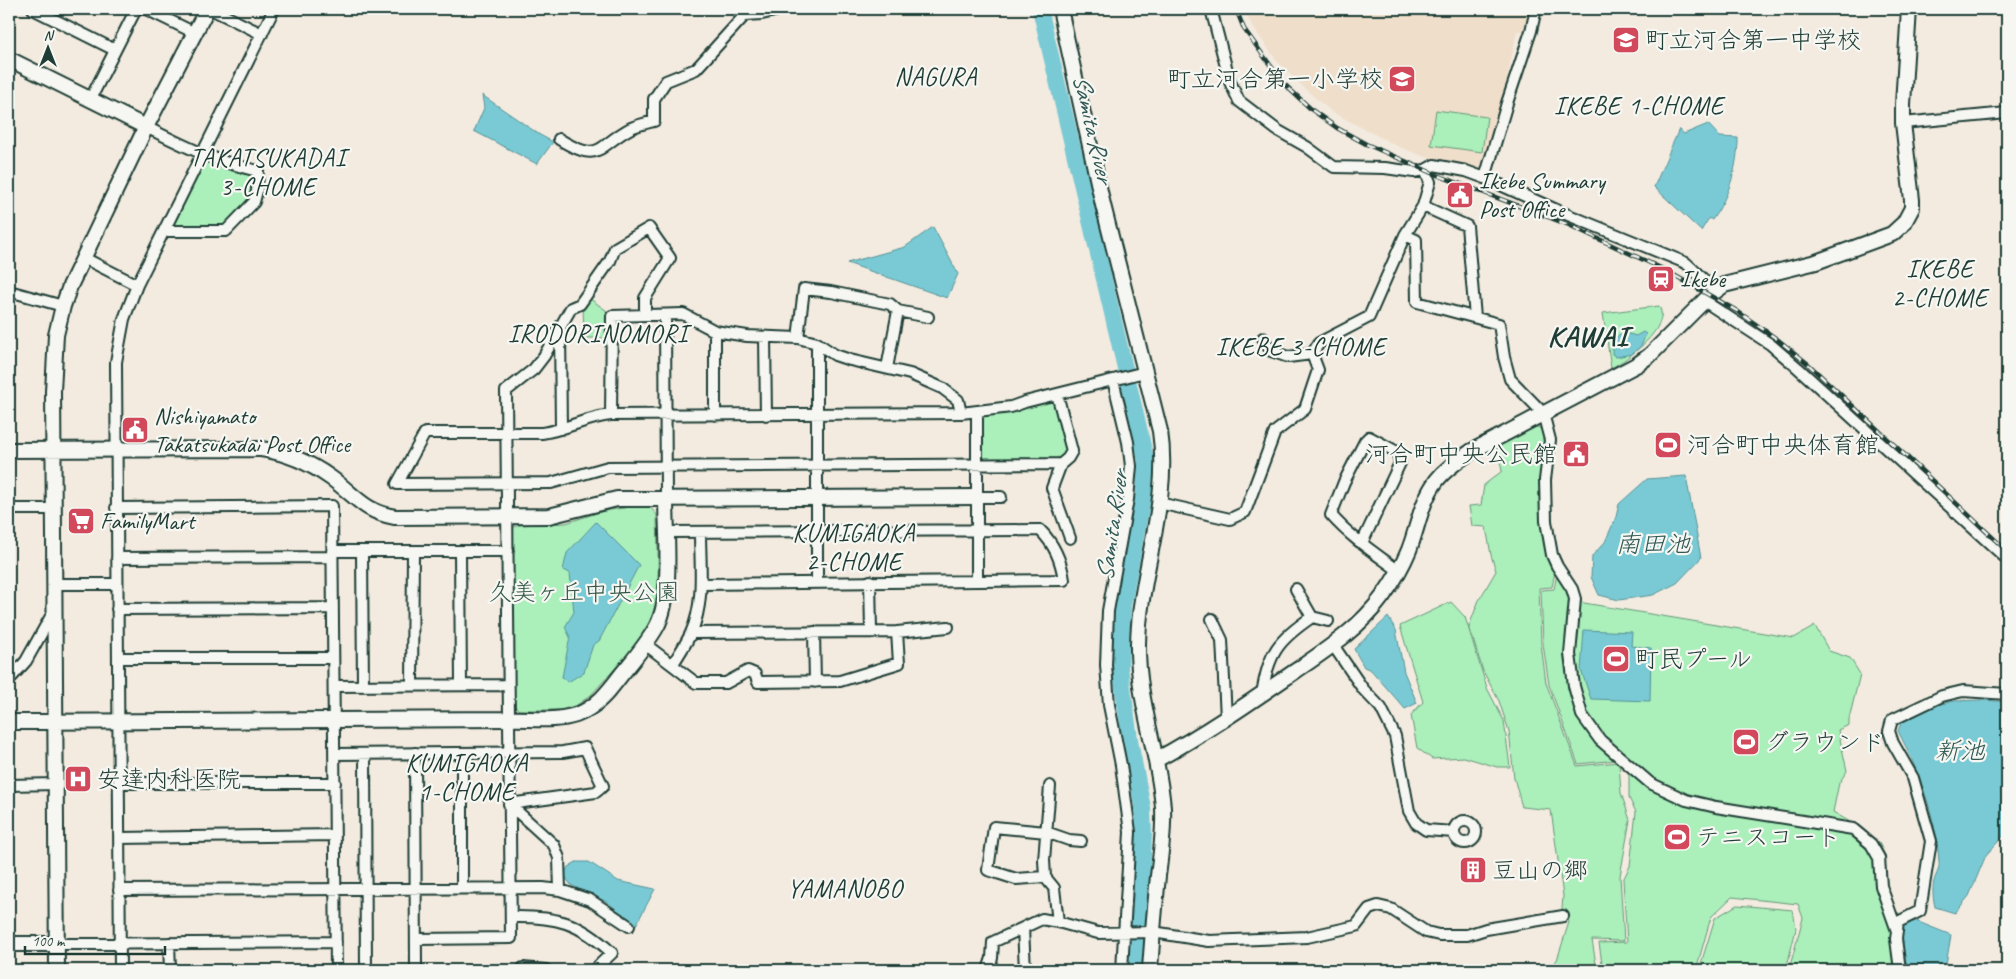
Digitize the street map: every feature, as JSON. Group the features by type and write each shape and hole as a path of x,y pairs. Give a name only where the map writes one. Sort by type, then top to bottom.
{"street":[{"path":"33,9 115,50"},
{"path":"90,100 136,9"},
{"path":"146,9 162,12 195,33"},
{"path":"57,970 54,721 54,355 62,306 82,257 207,9"},
{"path":"211,9 262,34"},
{"path":"120,970 116,508 117,355 124,319 137,285 274,9"},
{"path":"559,139 575,149 589,153 600,151 632,128 654,121 654,99 666,82 696,69 745,15 762,14 783,9"},
{"path":"1060,9 1101,196 1160,431 1163,454 1159,504 1139,618 1138,645 1139,680 1156,760 1163,823 1150,970"},
{"path":"1211,9 1230,82 1239,101 1334,167 1385,168 1414,172 1425,170 1434,165 1466,171 1486,178 1560,212 1686,263 1715,290"},
{"path":"1486,178 1536,9"},
{"path":"1156,760 1262,695 1351,631 1382,597 1399,572 1410,549 1426,498 1436,481 1446,471 1472,452 1543,413 1623,374 1638,364 1715,290 1734,281 1822,260 1899,230 1908,217 1912,200 1903,123 1909,9"},
{"path":"9,59 202,155 228,164 258,170 254,202 226,231 165,231"},
{"path":"1903,123 2007,113"},
{"path":"1312,354 1319,343 1369,317 1405,235 1423,206 1430,182 1425,170"},
{"path":"1423,206 1467,226 1475,317"},
{"path":"416,939 511,938 506,391 534,369 544,356 571,308 580,304 610,261 615,248 649,228 670,258 645,298 645,315"},
{"path":"1405,235 1416,240 1418,302 1499,324 1504,357 1510,379 1543,413 1550,440 1544,480 1546,521 1552,555 1572,589 1575,599 1570,654 1574,686 1582,715 1600,740 1650,783 1686,800 1724,809 1854,829 1871,844 1879,858 1881,886 1897,931"},
{"path":"82,257 137,285"},
{"path":"798,338 804,290 831,292 890,304 898,311 928,317"},
{"path":"9,291 62,306"},
{"path":"1704,301 1770,344 2007,559"},
{"path":"887,368 898,311"},
{"path":"611,415 612,316 683,314 715,330 747,336 798,338 817,343 835,355 910,374 942,388 958,400 961,413"},
{"path":"9,722 561,718 584,711 602,697 645,644 658,625 664,607 666,591 665,315"},
{"path":"560,327 561,430"},
{"path":"715,330 715,415"},
{"path":"766,337 766,415"},
{"path":"1263,338 1270,351 1288,357 1312,354"},
{"path":"817,343 817,581"},
{"path":"1159,504 1230,519 1245,512 1275,432 1305,409 1318,370 1312,354"},
{"path":"1061,464 608,467 550,483 397,484 425,433 542,433 561,430 592,418 611,415 961,413 1011,408 1057,394 1145,372"},
{"path":"1113,380 1128,442 1131,466 1128,500 1108,611 1106,664 1109,705 1121,765 1130,832 1122,970"},
{"path":"1057,394 1072,451 1061,464 1052,488 1070,538"},
{"path":"977,411 977,581"},
{"path":"1362,543 1400,463 1397,452 1369,437 1365,441 1344,482 1331,515 1342,528 1399,572"},
{"path":"9,450 261,448 289,454 306,462 333,479 365,507 387,516 404,518 549,516 617,499 1001,497"},
{"path":"116,508 332,506 336,970"},
{"path":"9,509 54,509"},
{"path":"666,532 1040,530 1050,540 1061,560 1064,580 817,581 701,584"},
{"path":"673,664 691,633 699,607 701,584 700,532"},
{"path":"117,558 362,552 508,551"},
{"path":"362,552 363,686"},
{"path":"412,686 413,552"},
{"path":"460,552 461,685"},
{"path":"870,581 871,631"},
{"path":"54,584 117,584"},
{"path":"1296,589 1312,617 1328,621"},
{"path":"117,609 332,608"},
{"path":"9,680 26,661 54,611"},
{"path":"1262,695 1264,675 1273,651 1290,632 1312,617"},
{"path":"1212,620 1222,640 1226,718"},
{"path":"691,633 897,632 948,627"},
{"path":"814,632 815,682"},
{"path":"645,644 696,682 726,683 748,671 755,674 758,682 840,681 899,663 897,632"},
{"path":"1333,645 1363,689 1381,708 1395,736 1410,811 1416,823 1426,830 1454,832"},
{"path":"118,658 333,658"},
{"path":"334,686 508,685"},
{"path":"1900,970 1896,939 1898,922 1920,911 1931,841 1913,778 1893,743 1889,730 1892,720 1942,696 1963,691 2007,694"},
{"path":"334,754 564,752 585,748 603,786 596,792 509,804"},
{"path":"414,753 416,970"},
{"path":"462,753 462,888"},
{"path":"365,754 366,970"},
{"path":"119,784 335,783"},
{"path":"9,785 56,784"},
{"path":"1050,786 1044,860 1045,877 1054,888 1058,922"},
{"path":"509,804 554,845 559,858 560,890"},
{"path":"1045,877 1016,880 988,870 994,827 1046,832 1069,840 1081,841"},
{"path":"119,838 335,835"},
{"path":"119,890 543,888 560,890 590,900 629,926"},
{"path":"988,970 992,958 993,942 1042,919 1098,933 1153,932 1209,941 1306,937 1356,926 1369,909 1378,906 1391,909 1426,932 1439,935 1467,935 1486,929 1563,916"},
{"path":"511,917 537,916 573,924 594,936 612,953 594,970"},
{"path":"1022,928 1025,970"},
{"path":"9,944 336,942"},
{"path":"170,943 170,970"},
{"path":"524,970 523,968 546,970"}],"shaded area":[{"name":"町立河合第一小学校","path":"1243,9 1530,9 1525,31 1517,31 1499,117 1484,163 1477,169 1447,160 1431,159 1397,146 1332,112 1277,61"}],"green space":[{"path":"1436,110 1487,117 1482,152 1431,145"},
{"path":"208,163 248,173 253,177 252,195 241,211 231,221 221,227 177,227 173,222 203,165"},
{"path":"589,298 607,311 607,338 584,338 583,306"},
{"path":"1659,306 1661,314 1654,333 1637,350 1611,368 1603,313"},
{"path":"1049,400 1055,403 1068,447 1064,456 1059,459 985,460 981,456 981,417 986,413"},
{"path":"1528,426 1538,427 1545,434 1539,481 1546,551 1555,572 1552,587 1539,588 1541,644 1546,683 1577,766 1619,762 1621,793 1630,820 1620,876 1624,941 1592,940 1597,970 1532,970 1537,966 1552,964 1557,960 1569,922 1562,909 1563,896 1551,810 1522,807 1514,778 1509,731 1499,701 1483,671 1469,626 1479,600 1496,571 1486,527 1472,526 1469,506 1481,505 1484,485 1502,471 1496,443"},
{"name":"久美ヶ丘中央公園","path":"631,507 650,507 657,515 657,593 652,615 647,626 616,667 591,695 577,705 561,710 519,710 513,705 512,529 518,525 566,523 603,511"},
{"path":"1557,574 1571,596 1584,603 1794,638 1815,626 1829,651 1850,658 1860,674 1849,725 1838,730 1847,771 1839,783 1833,812 1857,826 1879,843 1885,855 1884,881 1894,911 1899,913 1891,929 1896,970 1792,970 1790,966 1803,918 1798,904 1732,897 1711,917 1696,970 1603,970 1599,943 1627,942 1623,880 1630,866 1636,812 1629,798 1629,770 1617,760 1578,764 1549,685 1543,644 1541,590 1554,589"},
{"path":"1451,602 1465,617 1487,688 1504,721 1510,767 1497,767 1464,757 1432,759 1417,748 1411,715 1423,702 1400,626"},
{"path":"1737,905 1793,910 1796,929 1786,970 1699,970 1715,918"}],"water":[{"path":"482,95 553,142 537,164 474,131 484,108"},
{"path":"1708,124 1720,137 1738,138 1738,143 1733,174 1727,193 1712,220 1709,218 1701,231 1654,187 1679,129 1684,134"},
{"path":"933,227 958,274 947,298 847,263 905,247"},
{"path":"1643,332 1646,334 1641,346 1632,354 1616,357 1612,354 1612,339 1625,333 1636,336"},
{"name":"南田池","path":"1686,476 1701,558 1677,583 1653,595 1619,600 1599,595 1591,577 1592,556 1605,542 1616,517 1619,504 1647,479"},
{"path":"596,522 639,565 599,641 593,645 584,672 568,682 562,677 570,637 565,627 574,612 570,573 563,570 567,553"},
{"path":"1388,617 1396,630 1404,672 1417,703 1405,709 1371,670 1364,667 1354,649"},
{"name":"町民プール","path":"1584,630 1632,632 1631,646 1651,648 1650,701 1591,699 1581,670"},
{"name":"新池","path":"1984,700 2007,702 2007,832 1986,855 1969,896 1955,913 1935,907 1933,888 1939,865 1934,827 1925,794 1913,762 1898,731 1901,723 1937,705 1954,701"},
{"path":"576,862 589,862 618,881 655,889 636,925 607,902 571,885 564,875 568,867"},
{"path":"1916,921 1951,935 1945,970 1908,970 1900,936 1904,925"}],"waterway":[{"name":"Samita River","path":"1040,9 1146,460 1144,493 1123,605 1120,667 1131,746 1143,808 1144,834 1137,970"}],"railway":[{"path":"1236,9 1244,29 1284,84 1312,110 1337,128 1366,144 1437,175 1569,225 1665,270 1737,311 1777,339 1807,363 2007,551"}],"place":[{"name":"町立河合第一中学校","path":"1626,40"},
{"name":"町立河合第一小学校","path":"1402,79"},
{"name":"Ikebe Summary Post Office","path":"1460,195"},
{"name":"Ikebe","path":"1661,279"},
{"name":"Nishiyamato Takatsukadai Post Office","path":"135,430"},
{"name":"河合町中央体育館","path":"1668,445"},
{"name":"河合町中央公民館","path":"1576,454"},
{"name":"FamilyMart","path":"81,521"},
{"name":"町民プール","path":"1616,659"},
{"name":"グラウンド","path":"1746,742"},
{"name":"安達内科医院","path":"78,779"},
{"name":"テニスコート","path":"1677,837"},
{"name":"豆山の郷","path":"1473,870"}],"district":[{"name":"NAGURA","path":"936,76"},
{"name":"IKEBE 1-CHOME","path":"1639,105"},
{"name":"TAKATSUKADAI 3-CHOME","path":"268,172"},
{"name":"IKEBE 2-CHOME","path":"1940,282"},
{"name":"IRODORINOMORI","path":"598,333"},
{"name":"KAWAI","path":"1588,336"},
{"name":"IKEBE 3-CHOME","path":"1301,346"},
{"name":"KUMIGAOKA 2-CHOME","path":"854,546"},
{"name":"KUMIGAOKA 1-CHOME","path":"467,776"},
{"name":"YAMANOBO","path":"845,888"}]}
